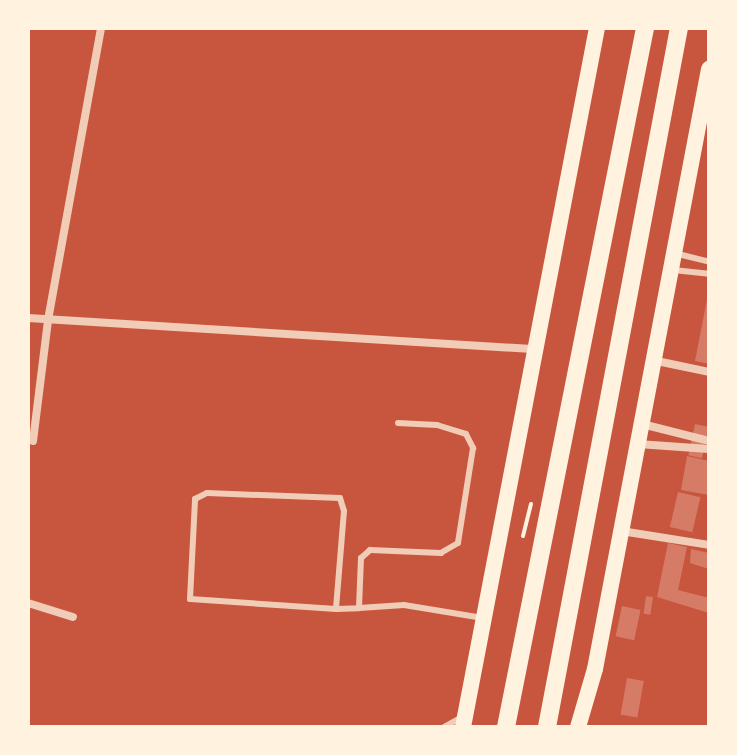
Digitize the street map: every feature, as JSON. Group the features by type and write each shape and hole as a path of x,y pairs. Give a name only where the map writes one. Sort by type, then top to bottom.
{"main road":[{"path":"464,721 532,349 597,28"},
{"path":"506,727 645,28"},
{"path":"547,727 679,28"},
{"path":"578,727 595,669 709,69"}],"street":[{"path":"33,441 48,320 101,28"},
{"path":"28,318 532,349"},
{"path":"652,360 709,372"},
{"path":"642,424 709,441"},
{"path":"638,444 709,449"},
{"path":"620,531 709,545"},
{"path":"28,603 73,617"}],"lane":[{"path":"671,261 709,262"},
{"path":"671,261 709,274"},
{"path":"359,608 361,558 370,550 441,553 458,543 473,448 466,434 437,425 398,423"},
{"path":"336,609 344,511 340,498 207,493 195,499 190,599 336,609 404,605 483,618"},
{"path":"444,727 464,721"}],"building":[{"path":"709,289 709,364 695,361"},
{"path":"695,424 709,427 702,458 688,455"},
{"path":"687,456 709,461 709,495 681,490"},
{"path":"678,492 700,497 692,532 670,527"},
{"path":"668,543 687,547 678,590 709,598 709,613 657,597"},
{"path":"691,549 709,553 709,569 690,563"},
{"path":"646,596 653,597 650,615 643,614"},
{"path":"622,606 641,610 634,640 616,636"},
{"path":"627,678 644,681 637,717 621,714"}]}
